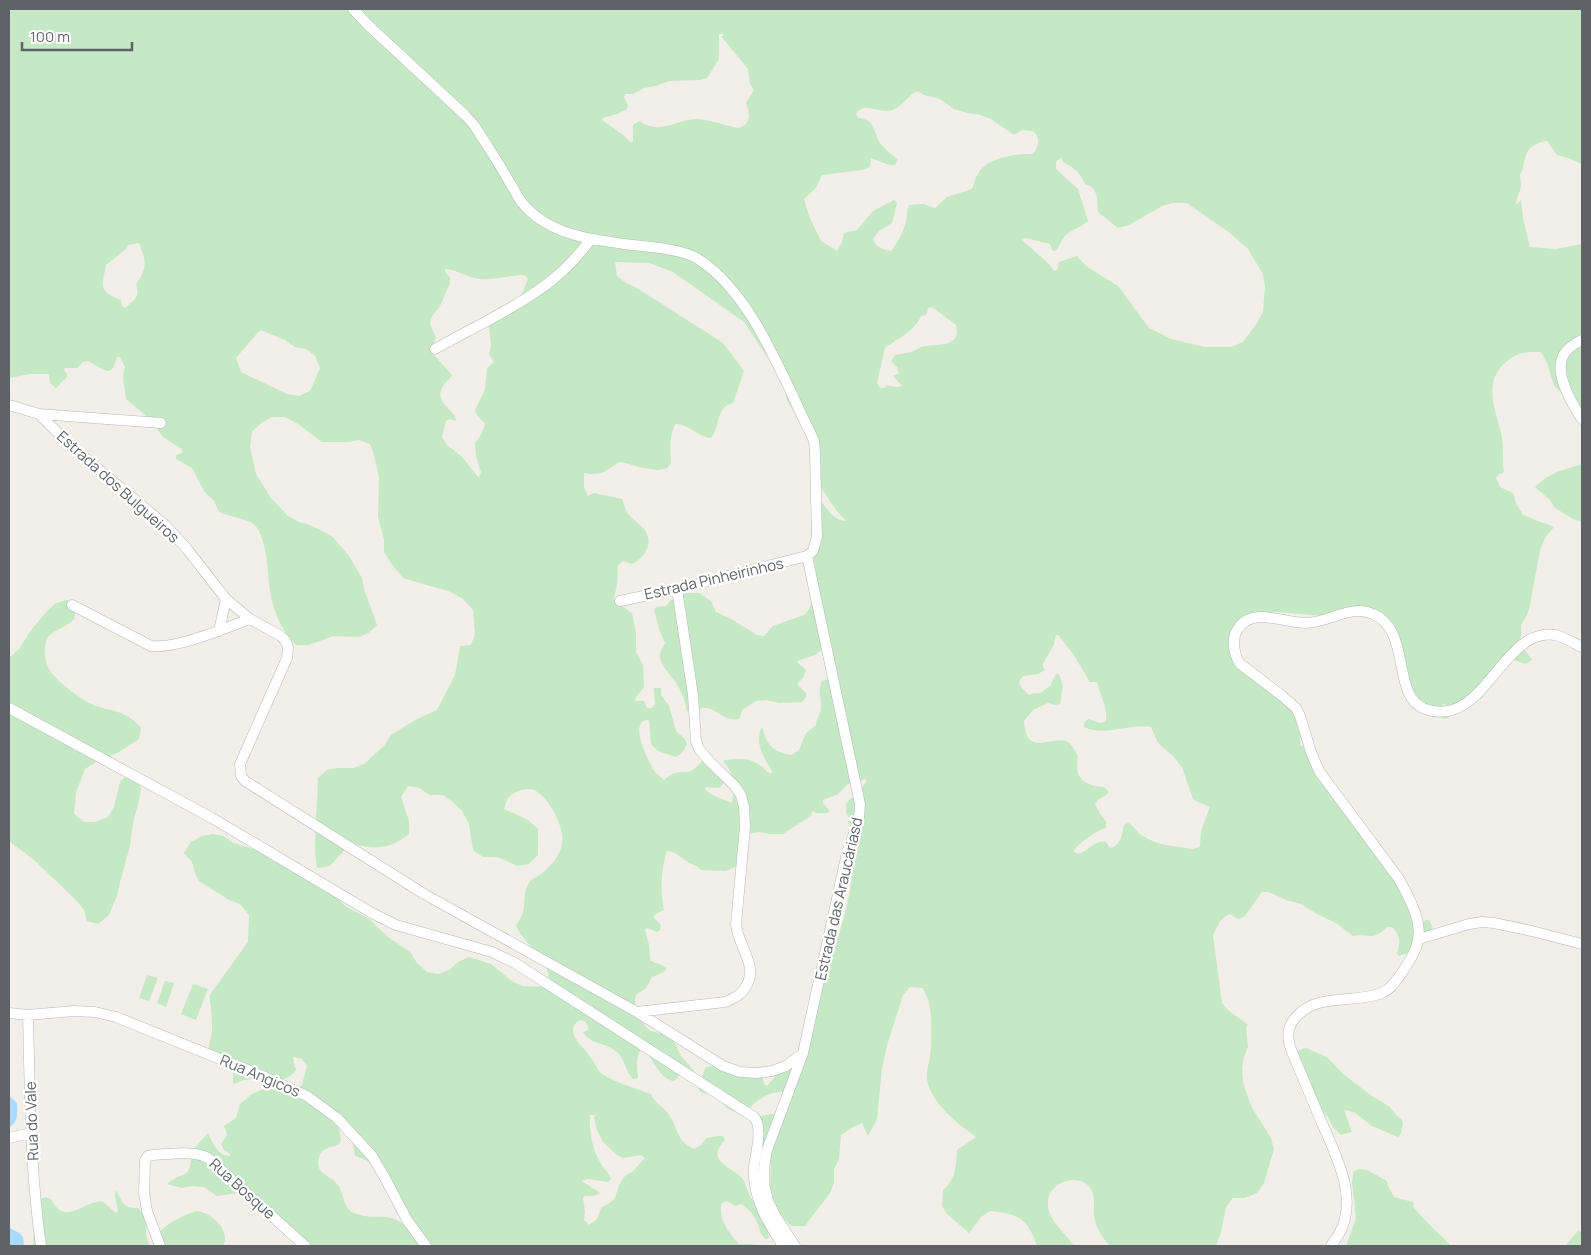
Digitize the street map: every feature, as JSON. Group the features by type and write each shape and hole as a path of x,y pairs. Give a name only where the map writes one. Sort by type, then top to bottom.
{"street":[{"path":"353,9 474,125 523,204 537,217 555,228 591,240 674,250 697,258 722,277 740,297 765,340 814,441 817,537 813,552 807,556"},
{"path":"435,349 525,298 552,280 574,260 591,240"},
{"path":"1582,340 1573,345 1564,354 1560,363 1561,375 1568,394 1582,419"},
{"name":"Estrada dos Bulgueiros","path":"9,404 39,414 72,447 173,533 226,599 250,619 286,640 288,647 287,658 240,764 244,781 424,894 636,1012"},
{"path":"39,414 161,423"},
{"name":"Estrada Pinheirinhos","path":"620,601 678,589 807,556"},
{"name":"Estrada das Araucáriasd","path":"794,1246 768,1201 764,1184 764,1168 767,1150 803,1053 847,853 860,811 807,556"},
{"path":"636,1012 725,1002 736,998 742,992 749,982 751,975 750,965 737,932 736,924 745,827 744,807 741,795 735,786 710,762 696,741 693,695 678,589"},
{"path":"219,631 226,599"},
{"path":"72,605 152,646 161,647 219,631 250,619"},
{"path":"1330,1246 1340,1233 1344,1221 1346,1187 1338,1160 1288,1042 1288,1032 1292,1022 1300,1013 1311,1006 1322,1002 1376,995 1384,992 1397,981 1413,955 1419,939 1414,912 1409,898 1399,880 1319,771 1296,708 1240,663 1234,644 1235,633 1248,620 1260,617 1305,623 1352,611 1375,614 1384,621 1398,646 1408,692 1414,702 1423,709 1436,712 1451,710 1466,703 1480,692 1527,641 1536,637 1554,635 1582,647"},
{"path":"9,708 212,818 372,913 396,925 492,952 515,963 754,1116 757,1120 758,1129 754,1184 758,1201 765,1217 783,1246"},
{"path":"1419,939 1482,922 1532,931 1582,944"},
{"name":"Rua Angicos","path":"28,1015 74,1011 94,1012 116,1017 265,1077 307,1096 337,1118 372,1156 407,1220 426,1246"},
{"path":"636,1012 724,1066 740,1072 757,1073 772,1071 786,1066 803,1053"},
{"path":"9,1013 28,1015"},
{"name":"Rua do Vale","path":"28,1015 31,1133 37,1218 41,1246"},
{"path":"9,1138 31,1133"},
{"name":"Rua Bosque","path":"160,1246 147,1211 144,1193 145,1160 153,1154 203,1154 305,1246"}],"green space":[{"path":"9,9 1582,9 1582,164 1557,155 1547,141 1532,146 1527,153 1520,174 1521,186 1516,205 1521,200 1530,247 1556,249 1582,244 1582,408 1562,394 1554,385 1547,363 1541,352 1522,353 1509,359 1498,371 1492,387 1492,396 1502,438 1504,472 1496,478 1500,487 1513,493 1523,515 1554,527 1545,538 1540,550 1530,605 1521,625 1519,642 1532,660 1525,664 1512,659 1501,666 1494,684 1474,704 1454,708 1443,704 1445,713 1449,717 1446,719 1418,705 1388,628 1373,610 1322,616 1277,612 1264,613 1250,616 1235,639 1241,661 1284,696 1301,724 1300,746 1305,746 1391,864 1420,924 1429,920 1432,926 1431,932 1424,943 1399,956 1397,953 1399,939 1392,927 1387,927 1374,936 1353,936 1336,923 1301,904 1286,900 1269,892 1262,892 1244,917 1238,919 1230,914 1220,921 1213,935 1222,1003 1248,1025 1246,1028 1248,1047 1242,1068 1243,1082 1251,1106 1271,1138 1274,1149 1264,1183 1257,1193 1245,1198 1233,1198 1226,1207 1216,1246 1110,1246 1096,1224 1091,1189 1080,1181 1073,1180 1066,1181 1054,1188 1050,1194 1048,1208 1057,1225 1074,1246 1037,1246 1030,1229 1021,1219 1000,1212 990,1211 981,1217 969,1233 947,1214 942,1206 943,1190 953,1177 956,1167 957,1150 976,1137 946,1112 929,1088 927,1070 930,1057 931,1015 929,1003 923,988 910,987 903,995 888,1042 882,1068 877,1119 868,1136 862,1123 841,1135 839,1159 834,1169 834,1183 830,1193 805,1226 792,1226 781,1217 770,1193 771,1164 760,1140 758,1117 778,1112 784,1092 765,1096 745,1112 739,1114 727,1108 715,1096 701,1092 698,1089 705,1068 709,1066 762,1073 764,1084 767,1086 779,1072 799,1055 808,1016 839,935 849,894 852,872 853,832 848,823 850,820 846,812 846,804 851,798 859,797 860,789 867,781 866,779 848,784 838,794 823,800 823,803 829,810 828,813 812,811 812,815 783,834 759,832 749,834 737,866 726,871 701,870 678,854 667,851 663,865 662,880 664,910 654,915 654,918 661,925 660,930 657,932 647,928 645,930 650,960 667,968 664,972 652,977 646,988 636,995 635,1009 641,1021 650,1031 668,1035 672,1038 681,1056 697,1076 681,1073 674,1081 668,1079 660,1072 642,1048 637,1058 638,1078 633,1079 617,1052 586,1036 583,1032 589,1028 585,1021 578,1021 573,1028 573,1033 578,1042 601,1073 617,1082 651,1094 671,1117 680,1137 688,1146 694,1149 701,1145 706,1138 723,1136 725,1140 718,1150 719,1159 743,1179 753,1201 757,1198 765,1218 769,1238 766,1239 762,1236 756,1219 746,1207 741,1204 735,1206 727,1201 722,1203 721,1214 728,1230 739,1244 752,1244 755,1246 300,1246 282,1226 274,1210 254,1202 245,1194 237,1193 217,1196 204,1187 192,1186 182,1188 167,1184 188,1171 191,1152 208,1133 219,1151 230,1156 221,1144 227,1135 224,1126 236,1118 240,1104 252,1094 264,1089 299,1088 302,1085 307,1066 302,1059 294,1057 296,1070 285,1078 279,1080 242,1080 233,1084 233,1071 210,1056 209,1047 212,1023 209,996 248,942 249,915 240,904 229,900 199,881 192,862 184,853 191,842 202,836 213,834 223,836 234,843 256,850 315,883 336,897 345,906 369,919 388,937 410,952 417,963 427,972 438,974 449,970 458,962 469,957 491,964 513,982 523,986 549,987 549,977 543,961 516,926 523,911 527,886 531,880 548,868 560,852 562,843 561,830 551,807 541,795 529,789 521,790 508,798 504,809 528,820 538,829 538,855 529,864 518,866 497,857 483,857 473,850 469,824 462,811 453,802 443,795 430,795 419,788 408,786 401,797 409,821 409,834 388,846 367,847 350,844 330,866 317,868 315,834 318,778 327,770 353,768 364,764 384,746 391,735 415,720 437,710 455,675 460,646 471,645 475,634 473,610 463,599 451,592 403,578 384,552 384,539 378,517 379,477 370,444 359,440 322,442 285,417 272,417 261,423 252,432 250,447 256,474 271,498 288,516 332,536 349,556 362,578 377,625 370,632 359,637 333,636 309,645 296,645 284,630 274,607 270,593 262,537 258,529 252,523 219,512 214,501 204,491 192,468 176,459 176,455 182,453 182,449 163,437 150,419 126,399 123,379 125,367 120,357 117,357 113,368 109,371 88,361 83,362 77,368 65,368 67,377 56,388 50,383 48,374 30,374 9,378","holes":["719,34 723,34 721,36 748,69 750,84 754,90 746,103 749,115 746,124 738,128 695,119 667,126 654,127 639,121 633,125 633,141 631,143 602,120 627,109 628,106 624,97 626,94 633,94 644,88 669,81 707,78 719,59","917,91 940,99 954,109 991,119 1014,135 1022,130 1033,131 1038,139 1037,148 1033,154 1019,154 995,160 988,164 977,176 972,189 947,197 935,208 923,204 909,205 907,219 898,241 891,251 882,249 873,239 879,231 892,223 897,203 894,200 873,211 857,230 844,233 837,251 821,241 809,216 804,199 816,188 822,175 870,167 871,158 889,165 895,165 898,160 880,143 871,123 858,118 856,114 863,108 886,111 899,106","1061,157 1063,162 1077,171 1085,184 1093,188 1097,199 1098,212 1118,228 1129,225 1162,206 1173,203 1187,203 1230,233 1248,249 1263,274 1265,286 1263,312 1243,342 1231,347 1204,347 1171,339 1149,328 1118,286 1086,266 1077,256 1059,262 1057,270 1054,271 1049,264 1021,239 1025,238 1050,244 1052,250 1055,251 1069,232 1088,221 1078,189 1056,169 1056,162","139,243 145,264 143,273 136,284 137,295 125,308 122,306 121,300 105,291 103,283 106,265 126,249 128,245","615,262 649,263 673,272 744,322 787,383 786,398 812,444 818,483 836,510 846,521 835,517 821,501 812,510 811,526 818,584 811,604 804,615 773,626 764,636 757,635 716,612 711,601 699,593 684,593 671,600 666,606 654,609 665,643 660,658 663,666 676,682 685,702 687,712 693,703 699,709 709,708 729,719 734,719 740,718 742,710 756,701 802,702 806,697 806,693 797,684 803,678 806,671 797,661 815,655 825,647 830,675 821,684 821,709 816,725 806,733 799,750 792,755 773,748 761,728 759,734 760,746 763,756 772,771 771,774 750,760 724,760 724,763 731,772 733,782 732,803 714,796 705,789 706,787 719,788 724,782 707,762 701,762 689,772 674,773 664,780 655,772 645,752 639,728 642,722 647,720 649,721 651,744 658,751 676,757 682,753 687,744 685,739 676,731 669,706 661,695 661,688 654,688 655,704 652,708 647,708 644,701 635,701 644,687 643,665 636,652 636,634 632,613 615,601 614,598 618,565 623,561 632,564 645,553 648,543 647,533 628,514 622,499 594,493 588,496 584,487 584,473 602,473 622,462 643,468 658,470 667,468 671,463 671,438 675,424 680,424 711,438 723,408 733,403 744,371 723,343 617,276","445,269 454,270 480,279 520,275 526,276 528,279 520,298 495,318 489,326 491,346 489,354 494,362 487,368 485,390 475,410 485,424 481,435 475,443 476,456 481,472 479,478 461,456 447,445 442,437 446,421 450,419 455,421 456,419 442,401 440,393 452,375 432,353 431,350 436,338 430,324 432,316 440,306 450,283 450,278","932,307 956,325 957,333 955,338 947,343 922,347 909,353 895,355 891,361 897,367 899,373 893,376 902,386 887,385 884,388 880,388 877,383 885,348 915,326 921,316 926,314 928,308","260,330 285,340 295,347 306,349 315,356 320,368 310,391 299,396 287,394 241,372 236,358","1056,635 1058,635 1073,654 1090,682 1097,682 1105,708 1105,722 1100,723 1088,719 1084,723 1084,727 1100,731 1143,726 1151,727 1158,743 1182,767 1193,799 1210,807 1201,831 1199,847 1193,849 1154,842 1141,835 1128,823 1124,825 1120,839 1114,847 1110,848 1106,842 1098,842 1082,853 1074,852 1084,840 1106,828 1106,822 1095,804 1109,792 1104,787 1091,785 1082,779 1077,770 1078,757 1069,743 1063,741 1035,743 1030,740 1026,733 1024,721 1033,710 1048,703 1060,704 1063,686 1059,674 1056,674 1050,686 1040,693 1029,695 1021,687 1019,682 1023,676 1038,674 1045,670 1043,667 1054,644","590,1115 596,1115 594,1117 597,1130 603,1142 617,1155 623,1158 641,1155 645,1158 633,1171 624,1177 615,1198 601,1208 597,1219 589,1225 584,1220 583,1198 600,1193 582,1181 588,1179 608,1182 611,1179 597,1157 591,1133","338,1126 352,1136 355,1156 366,1160 381,1174 409,1227 392,1218 364,1216 348,1209 340,1188 320,1170 318,1164 320,1155 324,1150 336,1146 340,1141"]},
{"path":"1582,464 1582,522 1555,508 1549,499 1535,487 1544,479 1557,472"},
{"path":"67,600 76,608 74,619 53,632 47,639 45,654 49,669 72,692 87,702 122,713 135,721 141,728 139,739 119,752 85,769 76,792 74,814 84,822 95,822 108,817 114,807 120,782 127,774 138,777 141,789 130,846 118,893 109,915 98,924 87,921 84,910 76,900 34,860 9,841 9,658 19,649 47,611 56,603"},
{"path":"147,975 158,978 149,1001 139,998"},
{"path":"165,981 174,983 166,1007 157,1003"},
{"path":"193,984 208,989 196,1020 181,1014"},
{"path":"1306,1048 1327,1057 1343,1074 1390,1107 1403,1123 1398,1137 1372,1126 1354,1112 1344,1110 1352,1132 1341,1135 1333,1127 1327,1116 1317,1108 1293,1052"},
{"path":"1359,1169 1367,1170 1387,1181 1394,1197 1413,1202 1413,1206 1426,1222 1451,1246 1346,1246 1356,1218 1352,1182 1354,1171"},
{"path":"116,1190 126,1206 138,1208 142,1213 145,1218 146,1236 150,1246 33,1246 36,1212 43,1198 51,1199 56,1207 68,1212 102,1201 116,1213 118,1211 115,1196"},
{"path":"196,1211 206,1213 219,1224 224,1233 223,1246 158,1246 157,1235 165,1227 175,1220"},
{"path":"1578,1231 1582,1232 1582,1246 1565,1246"}],"water":[{"path":"9,1096 17,1103 17,1117 9,1127"},
{"path":"9,1227 22,1235 24,1246 9,1246"}]}
